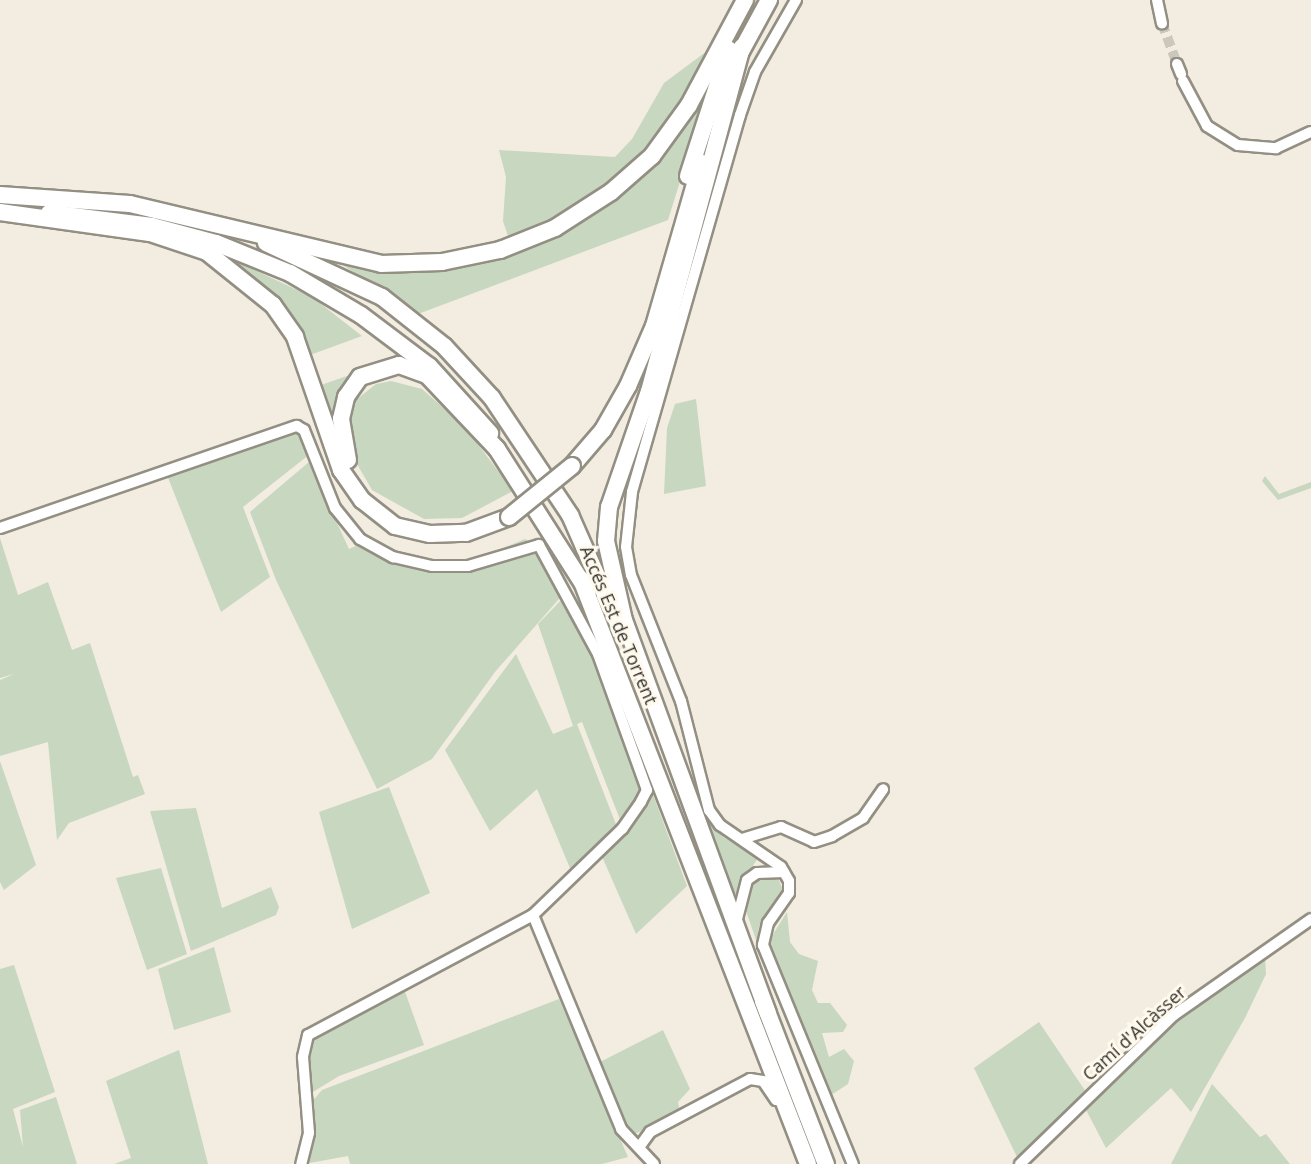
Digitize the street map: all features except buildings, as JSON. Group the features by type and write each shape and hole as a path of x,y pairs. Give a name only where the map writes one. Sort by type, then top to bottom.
{"main road":[{"path":"0,195 130,204 381,264 442,261 500,250 555,228 611,192 652,156 688,105 745,0"},
{"path":"569,462 619,385 643,325 708,103 753,0"},
{"path":"0,212 150,233 207,252 273,305 295,337 341,470 362,500 395,526 430,534 465,533 506,512 569,462 608,421 654,326 719,100 742,47 769,0"},
{"path":"742,47 659,357 612,498 606,542 624,621 737,919 768,1013"},
{"name":"Accés Est de Torrent","path":"130,204 295,252 382,297 444,346 492,398 570,515 603,585 826,1164"},
{"name":"Accés Est de Torrent","path":"0,212 80,214 216,243 290,273 361,315 429,366 472,410 554,524 588,592 807,1164"},
{"path":"506,512 459,524 430,525 402,518 367,494 342,443 343,408 352,387 382,367 399,365 427,375 497,449 588,592"}],"street":[{"path":"796,0 755,72 740,115 625,526 631,575 681,701 709,810 784,872 789,893 768,923 763,945 853,1164"},
{"path":"1157,0 1162,23"},
{"path":"1180,73 1207,126 1238,145 1276,148 1311,132"},
{"path":"0,528 297,426 304,430 335,508 360,539 393,556 432,566 468,566 539,545 598,654 647,790 622,829 533,915 309,1035 303,1057 309,1133 301,1164"},
{"path":"742,839 781,827 814,842 832,836 863,818 883,789"},
{"path":"737,919 742,889 757,873 760,850"},
{"path":"757,873 784,872"},
{"path":"533,915 621,1129 640,1146 654,1164"},
{"name":"Camí d'Alcàsser","path":"1020,1164 1174,1015 1311,919"},
{"path":"640,1146 650,1132 714,1096 750,1079 763,1081 807,1164"}],"green space":[{"path":"707,51 694,86 651,148 613,185 567,215 509,239 503,221 506,177 499,150 615,157 632,139 664,83"},
{"path":"710,86 668,220 418,314 338,262 405,268 557,233 683,123"},
{"path":"231,259 312,297 362,336 310,355 274,298"},
{"path":"364,370 334,432 321,385"},
{"path":"391,381 422,389 465,427 513,491 462,518 424,519 372,490 350,452 351,404 376,384"},
{"path":"696,399 706,486 664,494 667,428 675,404"},
{"path":"304,424 310,454 243,507 270,577 221,612 167,475"},
{"path":"309,462 349,549 369,540 419,561 469,562 525,539 536,545 565,592 495,672 432,759 377,789 276,580 250,512"},
{"path":"1265,476 1279,494 1311,482 1311,488 1278,500 1262,481"},
{"path":"0,538 18,595 48,582 72,650 90,643 133,777 138,775 145,794 69,823 57,840 48,742 0,756 0,680 14,674 0,678"},
{"path":"566,595 598,666 642,792 621,822 582,722 577,724 617,827 572,873 537,789 490,831 445,750 516,654 553,734 573,726 538,624"},
{"path":"0,761 36,865 4,890 0,882"},
{"path":"389,787 430,893 352,929 319,812"},
{"path":"652,792 687,886 636,934 600,852"},
{"path":"196,808 222,908 271,887 279,907 276,915 191,951 150,811"},
{"path":"702,809 723,837 758,858 735,894"},
{"path":"161,868 187,954 147,970 116,878"},
{"path":"766,877 778,878 783,890 759,927 757,943 744,905 752,884"},
{"path":"787,912 790,942 799,954 818,961 812,990 818,1003 830,1003 847,1025 843,1032 822,1033 829,1057 844,1049 854,1061 848,1084 828,1097 771,953 770,939"},
{"path":"214,947 231,1012 174,1030 158,969"},
{"path":"1265,956 1266,974 1245,1018 1191,1112 1171,1088 1106,1148 1085,1108 1171,1027"},
{"path":"14,965 55,1092 13,1109 23,1147 20,1110 56,1097 77,1164 0,1164 0,969"},
{"path":"403,986 424,1045 339,1076 308,1095 309,1039"},
{"path":"559,999 628,1157 602,1164 350,1164 348,1156 304,1164 310,1104 322,1090"},
{"path":"1039,1022 1086,1092 1019,1161 974,1068"},
{"path":"663,1030 690,1089 678,1102 680,1112 629,1137 596,1064"},
{"path":"179,1050 208,1164 114,1164 131,1158 106,1081"},
{"path":"1212,1084 1260,1137 1266,1134 1290,1164 1171,1164"}],"tunnel":[{"path":"1162,23 1177,64"}]}
